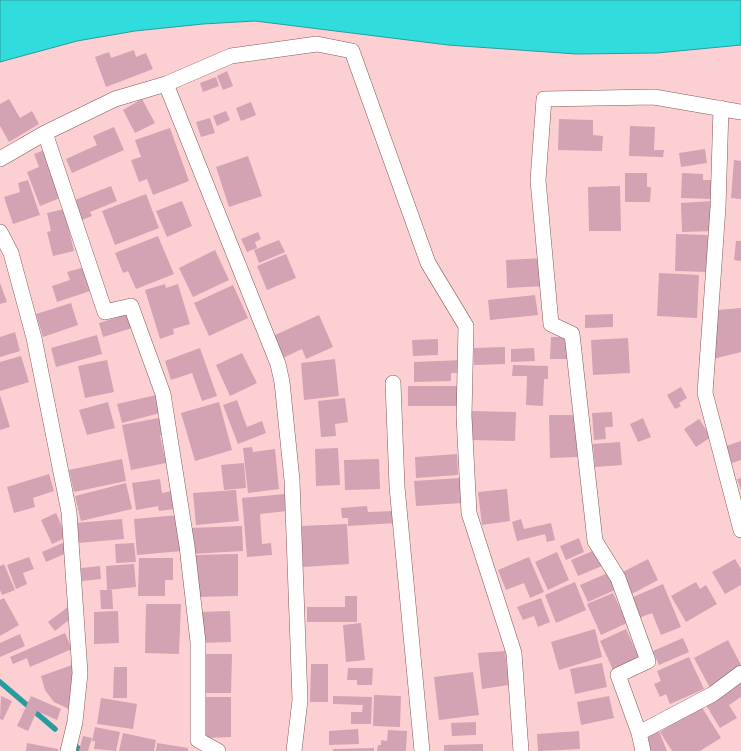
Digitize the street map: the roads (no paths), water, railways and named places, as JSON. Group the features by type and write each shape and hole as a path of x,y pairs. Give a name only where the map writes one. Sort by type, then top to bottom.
{"street":[{"path":"0,159 45,133 115,99 166,84 231,56 317,44 352,51 428,263 466,326 464,416 468,513 514,654 521,751"},
{"path":"166,84 278,364 282,382 292,480 300,692 294,751"},
{"path":"643,751 639,733 618,675 648,661 618,578 595,541 572,334 551,324 538,180 544,99 654,97 741,112"},
{"path":"721,108 718,207 705,394 741,530"},
{"path":"45,133 105,312 131,306 163,394 187,546 198,642 198,740 218,751"},
{"path":"0,232 11,253 34,338 69,512 80,674 75,722 68,751"},
{"path":"393,383 397,487 422,751"},
{"path":"639,733 713,694 741,673"}],"water":[{"path":"0,0 741,0 741,45 657,53 576,54 448,45 255,21 203,24 135,31 77,41 0,62"}],"waterway":[{"path":"0,682 55,729"},
{"path":"75,746 82,751"}]}
